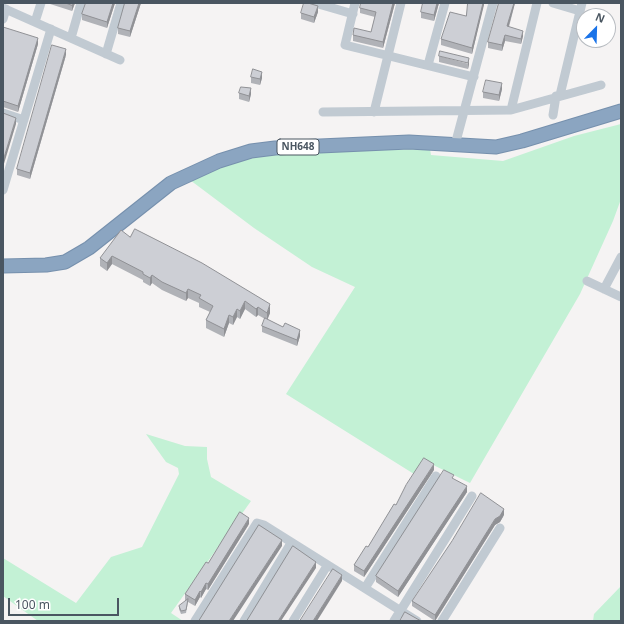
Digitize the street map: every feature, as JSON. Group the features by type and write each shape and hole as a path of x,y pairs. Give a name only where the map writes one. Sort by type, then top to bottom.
{"highway":[{"name":"NH648","path":"3,266 46,265 65,262 89,248 172,183 219,161 251,151 275,148 409,142 496,147 621,111"}],"street":[{"path":"35,22 41,3"},
{"path":"70,38 81,3"},
{"path":"106,54 121,3"},
{"path":"315,3 353,14"},
{"path":"356,3 345,45 388,54 474,77"},
{"path":"374,112 401,3"},
{"path":"428,65 445,3"},
{"path":"455,145 493,3"},
{"path":"511,110 537,3"},
{"path":"553,3 581,7"},
{"path":"3,19 4,8 120,60"},
{"path":"3,190 51,29"},
{"path":"553,115 576,39"},
{"path":"323,112 511,110 558,95 601,85"},
{"path":"3,113 24,120"},
{"path":"604,289 621,257"},
{"path":"587,281 621,297"},
{"path":"365,588 436,476"},
{"path":"394,621 472,496"},
{"path":"195,621 257,523 264,525 327,566 417,621"},
{"path":"442,621 500,528"},
{"path":"244,621 291,543"},
{"path":"293,621 327,566"}],"green space":[{"path":"621,124 621,199 613,221 580,294 470,483 423,460 414,474 286,394 355,287 312,267 254,228 190,180 229,163 263,155 324,151 430,149 431,155 503,161 574,136"},
{"path":"146,434 185,446 207,447 207,459 211,477 251,501 171,613 183,621 38,621 3,596 3,558 76,603 111,557 142,547 179,474 178,468 166,462"},
{"path":"621,586 621,621 593,621 594,614"}],"building":[{"path":"86,3 113,3 107,22 82,14"},
{"path":"125,3 139,3 130,31 118,28"},
{"path":"304,3 318,6 314,17 301,13"},
{"path":"361,3 393,3 383,42 353,35 354,28 371,32 376,12 360,8"},
{"path":"423,3 437,3 434,15 421,12"},
{"path":"468,3 483,3 472,48 441,39 450,12 466,16"},
{"path":"499,3 514,3 507,26 523,31 521,39 505,35 502,45 488,42"},
{"path":"3,27 38,38 18,106 3,101"},
{"path":"52,45 66,49 30,173 17,169"},
{"path":"440,51 469,58 468,63 439,56"},
{"path":"253,69 262,72 260,79 251,77"},
{"path":"486,80 502,83 499,95 483,92"},
{"path":"241,87 251,88 249,96 239,93"},
{"path":"3,113 16,118 3,161"},
{"path":"135,229 202,263 270,304 267,313 258,307 256,309 245,301 240,311 237,309 233,317 229,315 224,329 206,320 213,306 199,298 201,295 188,289 186,293 162,282 152,275 150,278 143,274 143,272 112,256 107,263 100,258 121,230 130,237"},
{"path":"265,318 283,327 285,323 300,330 297,340 262,326"},
{"path":"424,458 434,464 364,571 354,565 366,546 368,547 394,504 396,505 406,485"},
{"path":"444,470 454,475 452,478 467,486 398,591 376,576"},
{"path":"481,493 504,509 500,516 495,519 435,615 412,601 452,541"},
{"path":"240,512 249,518 208,584 206,583 195,600 185,594 206,562 208,563"},
{"path":"259,525 282,540 229,621 199,621"},
{"path":"293,546 316,562 278,621 247,621"},
{"path":"333,569 342,575 313,621 300,621"},
{"path":"188,599 186,610 181,611 179,606"},
{"path":"405,612 421,621 400,621"}]}
